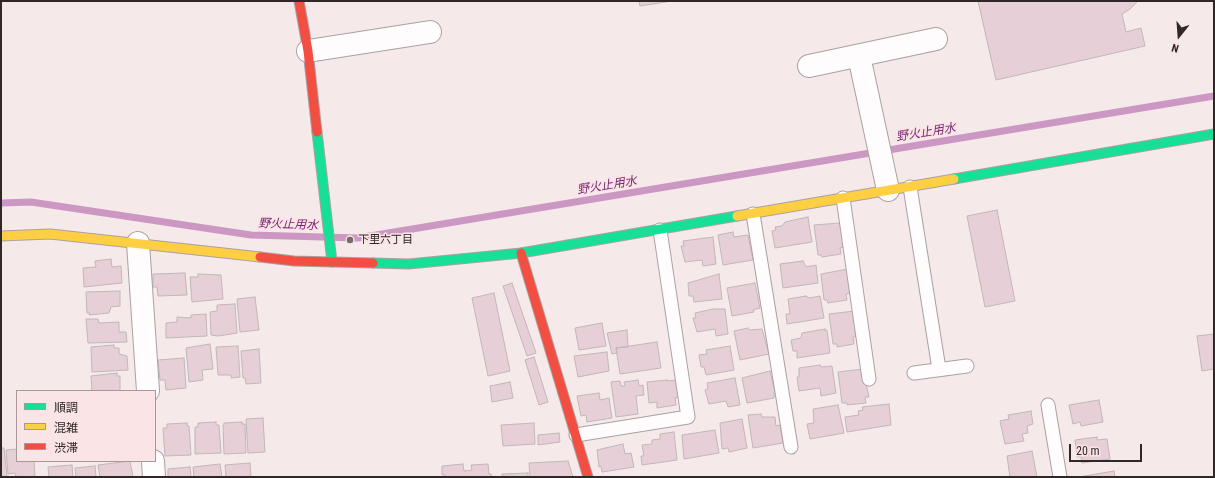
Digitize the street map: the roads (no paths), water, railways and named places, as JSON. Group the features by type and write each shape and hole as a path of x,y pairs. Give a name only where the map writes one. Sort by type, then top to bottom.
{"street":[{"path":"299,1 308,51 332,262"},
{"path":"308,51 430,32"},
{"path":"809,66 936,39"},
{"path":"859,56 888,190"},
{"path":"1,236 50,234 294,261 409,264 521,253 1214,134"},
{"path":"138,243 148,390"},
{"path":"521,253 588,477"},
{"path":"152,462 154,477"}],"lane":[{"path":"910,186 939,369"},
{"path":"843,198 869,379"},
{"path":"754,214 791,447"},
{"path":"576,435 688,417 660,230"},
{"path":"914,373 967,366"},
{"path":"1048,405 1060,477"}],"waterway":[{"name":"野火止用水","path":"1,203 31,202 251,235 358,238 1214,96"}],"place":[{"name":"下里六丁目","path":"350,240"}]}
